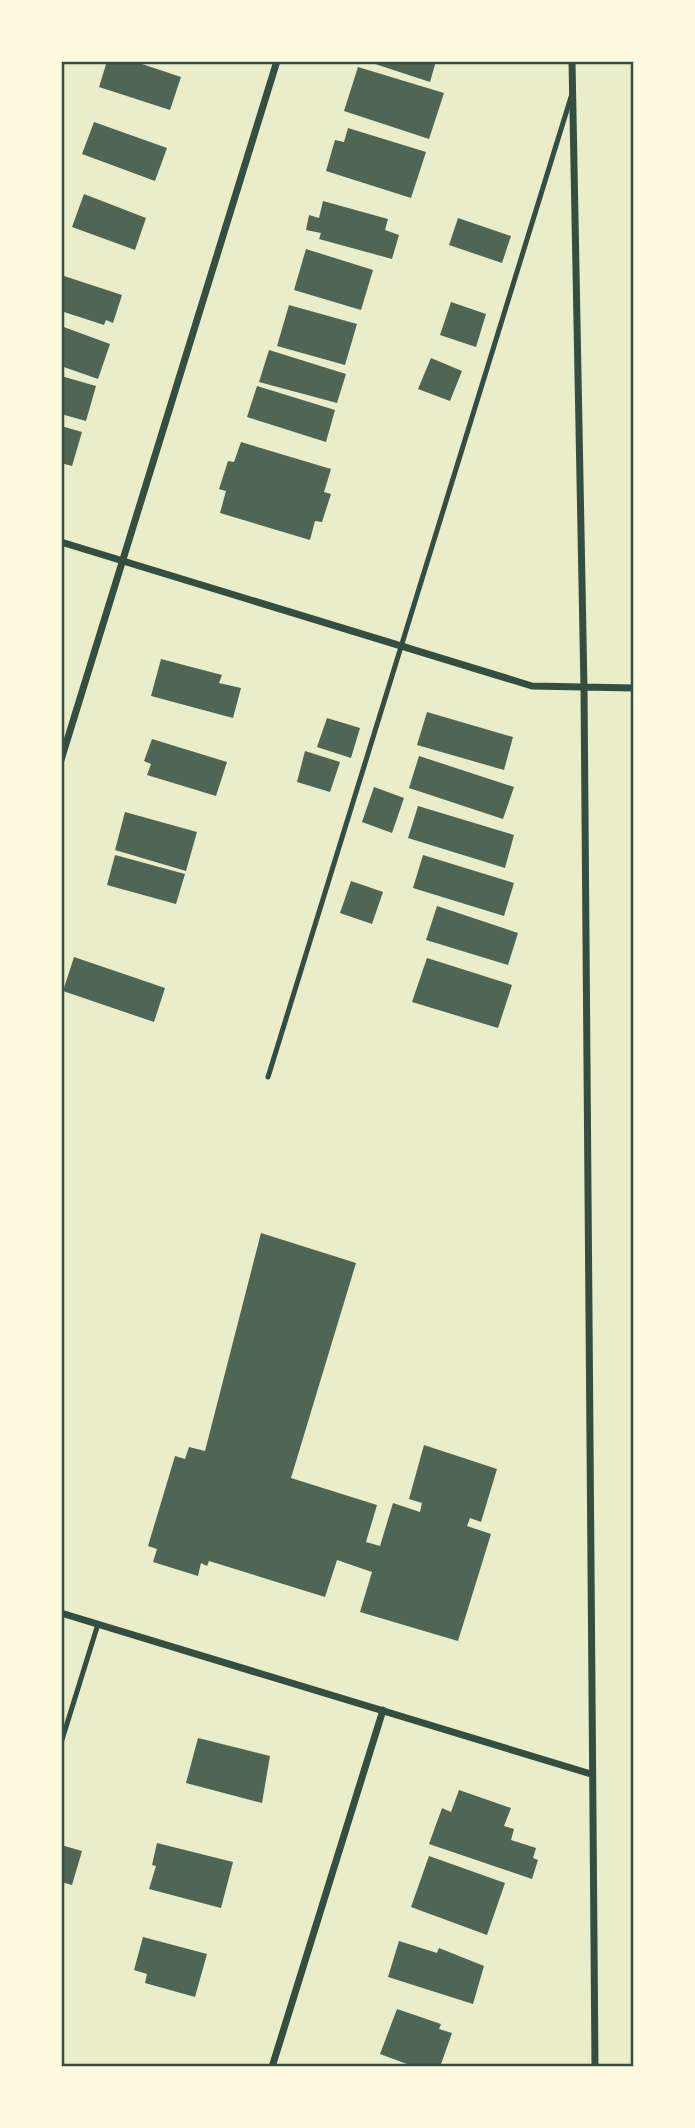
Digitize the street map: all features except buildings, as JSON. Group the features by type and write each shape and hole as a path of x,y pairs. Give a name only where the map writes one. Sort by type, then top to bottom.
{"street":[{"path":"61,760 277,61"},
{"path":"572,61 584,688 591,1774 596,2067"},
{"path":"61,542 532,686 634,688"},
{"path":"61,1613 591,1774"},
{"path":"272,2067 383,1710"}],"lane":[{"path":"268,1077 572,94"},
{"path":"61,1743 98,1624"}]}
